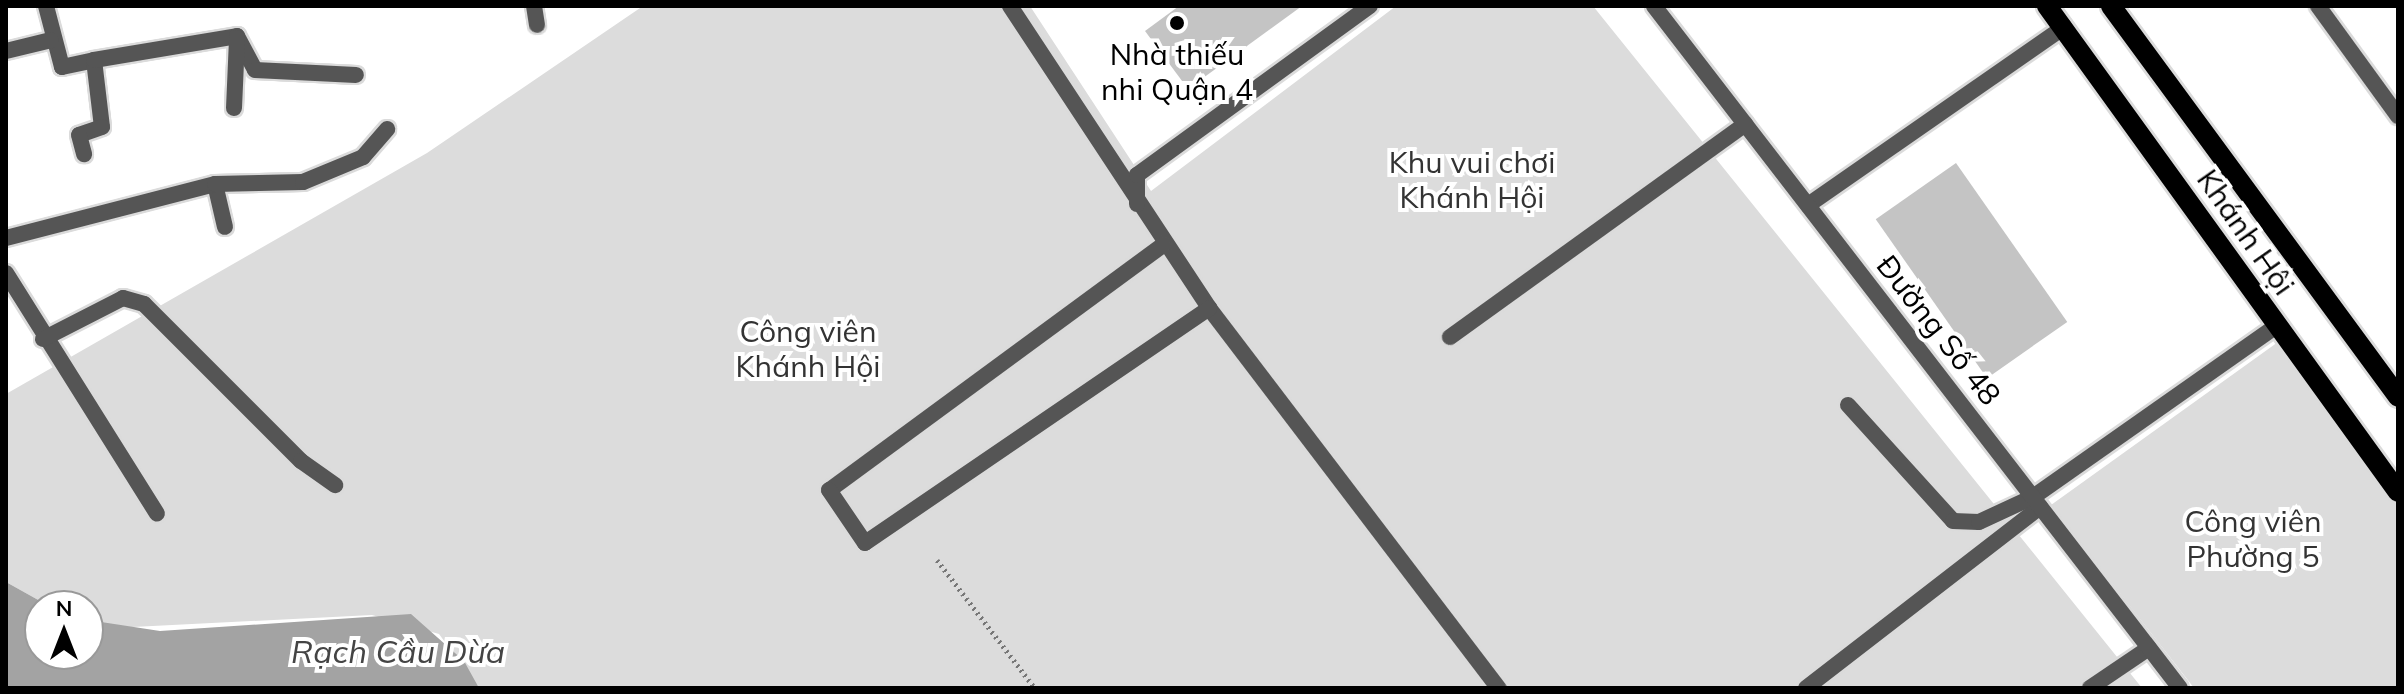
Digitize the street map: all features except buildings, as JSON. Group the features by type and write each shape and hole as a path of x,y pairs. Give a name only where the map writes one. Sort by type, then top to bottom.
{"main road":[{"name":"Khánh Hội","path":"2047,6 2276,326 2396,487"},
{"name":"Khánh Hội","path":"2111,6 2398,397"}],"street":[{"path":"46,6 51,40 62,67 237,36"},
{"path":"534,6 537,25"},
{"path":"1010,6 1163,245 1499,688"},
{"path":"1137,205 1137,175 1370,6"},
{"name":"Đường Số 48","path":"1654,6 2180,688"},
{"path":"2318,6 2398,116"},
{"path":"1808,205 2064,27"},
{"path":"237,36 255,70 356,75"},
{"path":"234,108 237,36"},
{"path":"6,51 51,40"},
{"path":"84,154 79,135 102,127 94,60"},
{"path":"1450,337 1745,124"},
{"path":"6,238 215,184 326,175 363,157 387,129"},
{"path":"215,184 225,227"},
{"path":"1163,245 829,490 865,543 1209,308"},
{"path":"6,273 43,339 157,514"},
{"path":"43,339 123,298 144,304 301,461 335,485"},
{"path":"1806,688 2036,502 2276,326"},
{"path":"1848,405 1953,521 1979,522 2036,502"},
{"path":"2090,688 2149,648"}],"path":[{"path":"937,560 1035,688"}],"green space":[{"name":"Công viên Khánh Hội","path":"643,6 1030,6 1151,191 1396,6 1593,6 2142,688 479,688 439,634 372,615 113,628 104,625 104,590 24,592 6,582 6,394 427,153"},
{"name":"Công viên Phường 5","path":"2278,342 2398,499 2398,688 2194,688 2051,505"}],"water":[{"name":"Rạch Cầu Dừa","path":"6,582 24,592 24,670 104,670 104,622 160,631 411,614 464,661 479,688 6,688"}],"place":[{"name":"Nhà thiếu nhi Quận 4","path":"1177,23"}],"park label":[{"name":"Khu vui chơi Khánh Hội","path":"1472,179"}]}
